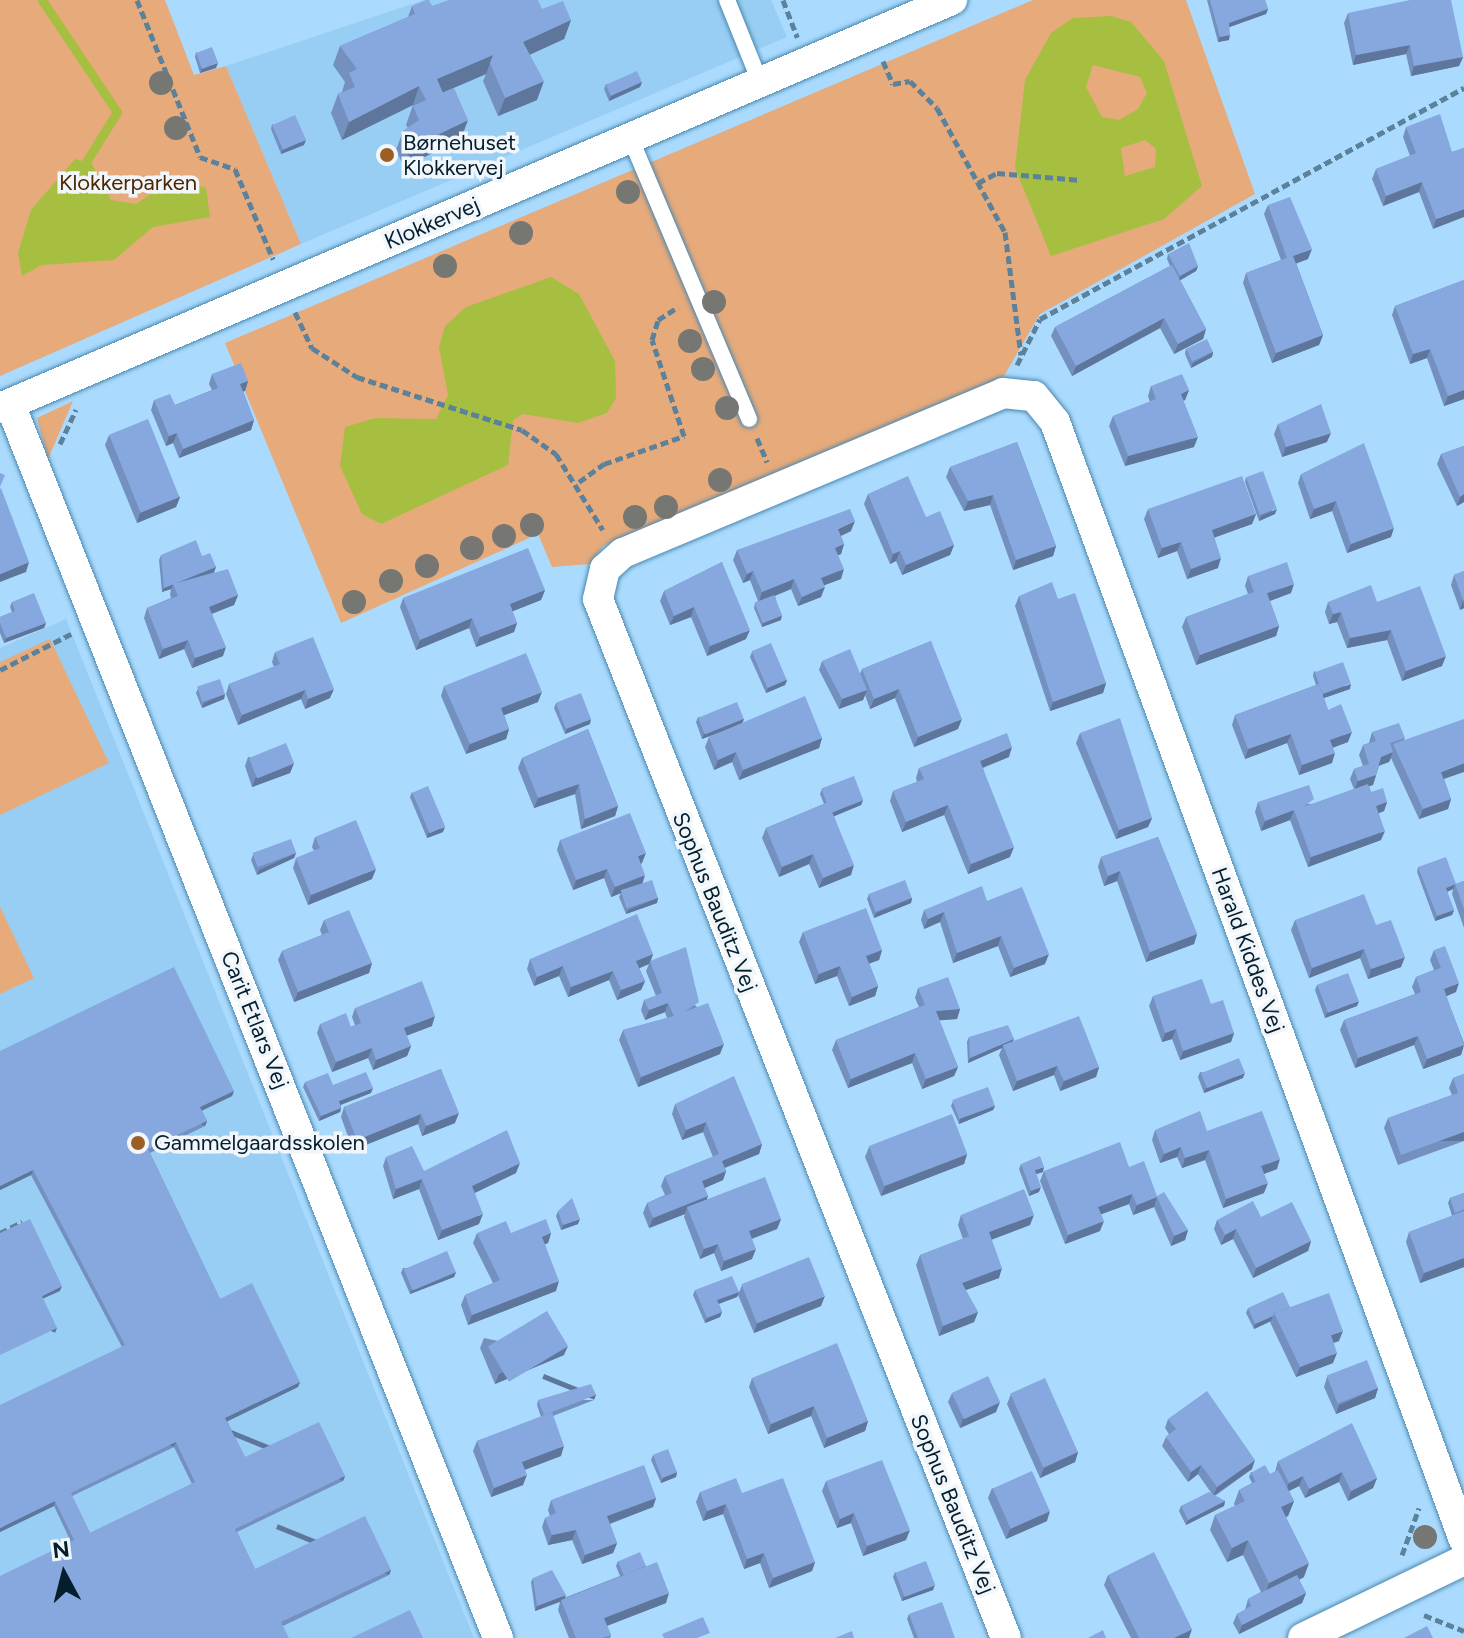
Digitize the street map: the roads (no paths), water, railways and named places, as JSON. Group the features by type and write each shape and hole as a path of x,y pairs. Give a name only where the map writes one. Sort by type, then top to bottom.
{"street":[{"name":"Klokkervej","path":"5,406 952,0"},
{"name":"Harald Kiddes Vej","path":"615,559 1003,393 1034,396 1055,422 1464,1540"},
{"name":"Carit Etlars Vej","path":"5,406 98,624 498,1638"},
{"name":"Sophus Bauditz Vej","path":"615,559 598,583 602,614 1006,1638"},
{"path":"1303,1638 1464,1560"}],"lane":[{"path":"727,0 760,82"},
{"path":"630,137 749,419"}],"waterway":[{"path":"42,0 117,112 84,165"}],"place":[{"name":"Børnehuset Klokkervej","path":"387,155"},
{"name":"Gammelgaardsskolen","path":"138,1143"}],"park label":[{"name":"Klokkerparken","path":"128,183"}]}
